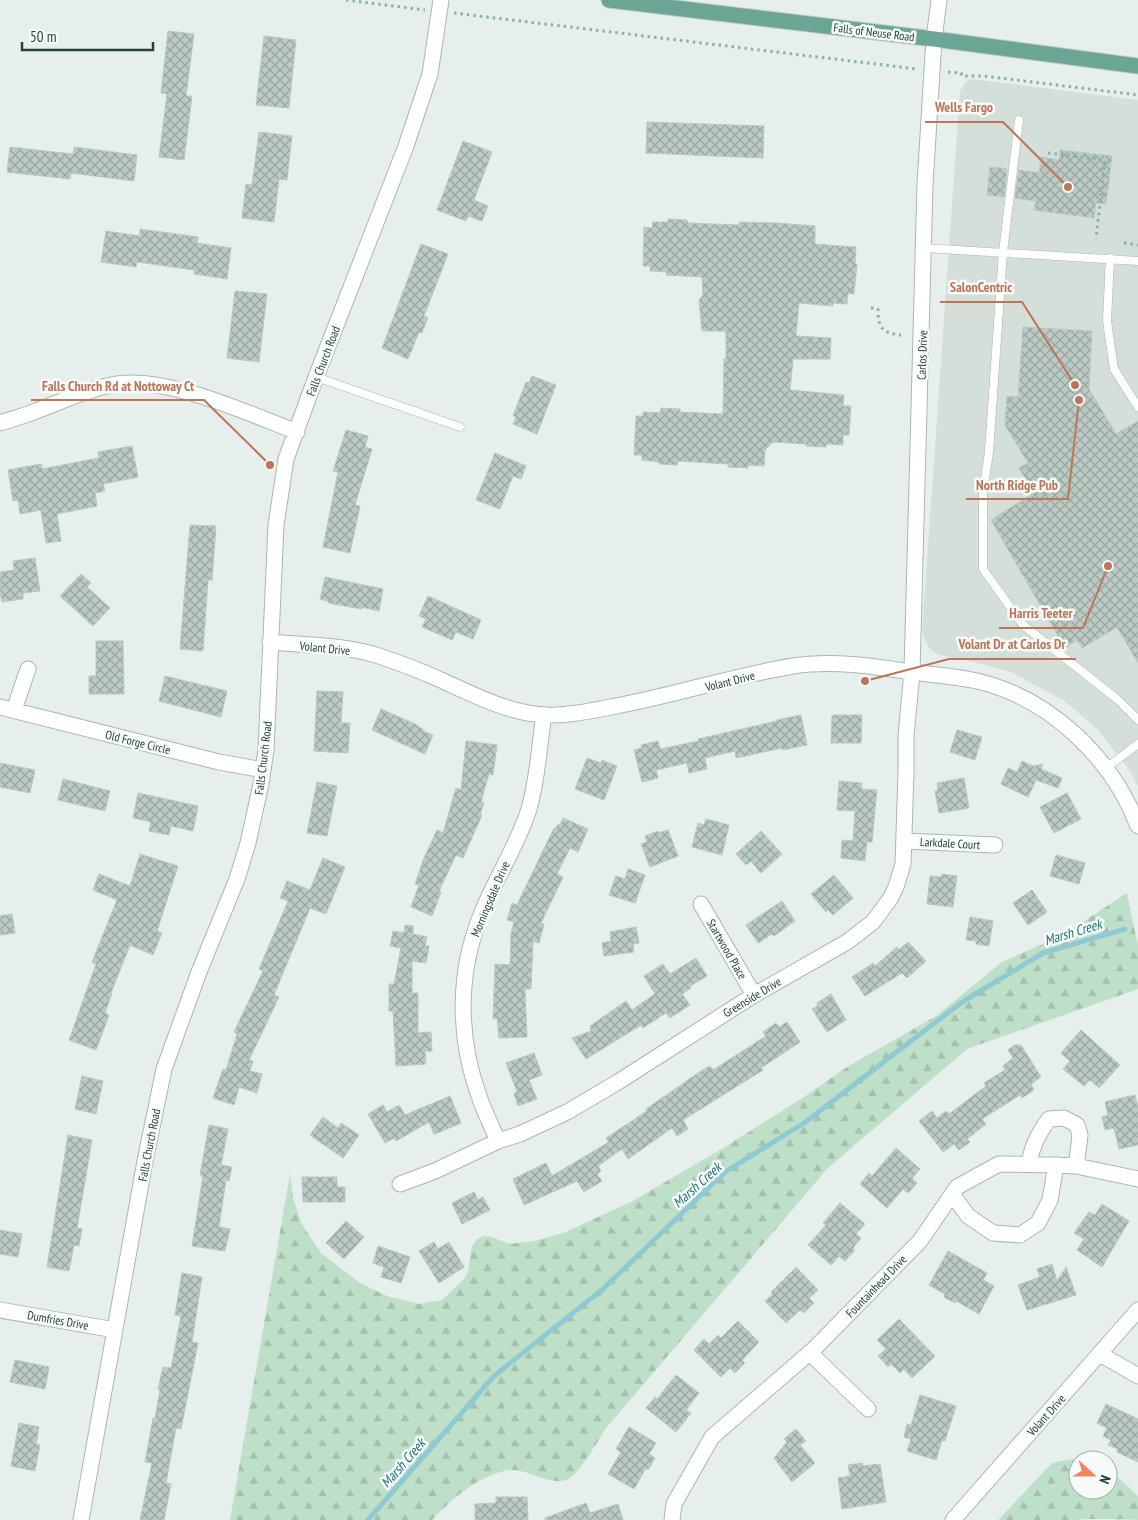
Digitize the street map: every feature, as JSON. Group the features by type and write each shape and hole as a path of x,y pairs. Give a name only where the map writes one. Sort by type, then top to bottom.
{"main road":[{"name":"Falls of Neuse Road","path":"609,0 934,39 1138,66"}],"street":[{"name":"Falls Church Road","path":"81,1520 145,1161 164,1069 199,972 237,879 248,842 263,770 266,750 276,525 286,459 316,377 376,226 418,110 430,74 441,0"},
{"name":"Carlos Drive","path":"912,672 926,184 934,39 939,0"},
{"path":"0,423 35,412 86,391 113,384 138,383 183,390 297,432"},
{"name":"Volant Drive","path":"270,642 323,646 376,656 438,679 478,698 516,710 544,715 570,714 654,700 795,666 880,666 978,682 999,688 1021,698 1059,721 1078,737 1106,768 1122,791 1138,826"},
{"name":"Old Forge Circle","path":"28,669 7,708 48,720 219,762 263,770"},
{"name":"Greenside Drive","path":"400,1184 435,1171 498,1141 520,1134 567,1112 618,1082 754,995 847,942 873,922 888,903 896,887 902,864 906,736 912,672"},
{"name":"Morningsdale Drive","path":"498,1141 480,1100 465,1039 462,1007 464,979 469,951 480,917 519,835 528,809 536,774 544,715"},
{"name":"Larkdale Court","path":"904,841 995,845"},
{"name":"Startwood Place","path":"701,904 754,995"},
{"path":"1029,1164 1032,1148 1040,1131 1049,1120 1064,1118 1077,1125 1080,1135 1076,1166"},
{"name":"Fountainhead Drive","path":"672,1520 674,1504 712,1437 810,1353 920,1241 957,1187 1000,1164 1076,1166 1138,1179"},
{"path":"952,1194 968,1216 993,1233 1020,1235 1038,1223 1050,1200 1056,1165"},
{"name":"Dumfries Drive","path":"0,1310 115,1330"},
{"name":"Volant Drive","path":"953,1520 1138,1310"},
{"path":"810,1353 868,1409"},
{"path":"1100,1354 1138,1376"}],"lane":[{"path":"1019,120 1003,252 989,452 983,492 983,569 1023,625 1117,699 1138,720"},
{"path":"924,248 1138,261"},
{"path":"1110,258 1107,321 1114,369 1138,407"},
{"path":"316,377 460,427"},
{"path":"1106,768 1138,744"}],"path":[{"path":"346,0 415,8"},
{"path":"466,15 914,68"},
{"path":"961,73 962,76 984,76 1138,95"},
{"path":"1048,153 1105,160 1096,239"},
{"path":"1124,243 1138,245"},
{"path":"871,308 878,309 879,326 893,334 902,335"}],"shaded area":[{"path":"972,79 1138,100 1138,787 1131,772 1098,730 1063,700 1011,672 939,655 932,651 926,643 922,631 960,91 967,81"}],"green space":[{"path":"1127,893 1138,946 1138,989 967,1049 828,1168 607,1427 585,1461 571,1477 557,1481 516,1470 504,1471 479,1481 470,1487 432,1520 230,1520 290,1174 293,1198 301,1223 321,1253 360,1283 387,1296 419,1304 442,1300 464,1279 468,1272 472,1246 477,1239 484,1236 492,1237 509,1244 534,1241 563,1233 631,1202 725,1147 804,1097 847,1067 936,1016 1002,962 1063,935"},
{"path":"1068,1460 1068,1500 1118,1500 1118,1478 1138,1496 1138,1520 998,1520 1052,1463"}],"building":[{"path":"168,31 194,34 186,96 192,96 184,160 159,157 167,94 161,93"},
{"path":"264,36 296,40 289,108 256,105"},
{"path":"647,122 764,126 763,158 646,153"},
{"path":"259,132 292,136 287,180 279,179 274,222 242,218 246,184 252,185"},
{"path":"463,141 492,152 474,200 488,206 482,221 468,216 466,221 437,210"},
{"path":"10,147 73,154 74,147 137,155 134,181 71,173 70,179 7,172"},
{"path":"1060,150 1112,156 1106,204 1096,203 1094,218 1034,210 1036,201 1015,198 1019,170 1039,173 1041,157 1059,160"},
{"path":"990,167 1007,169 1004,197 987,195"},
{"path":"668,219 687,220 688,223 739,225 739,222 815,226 815,244 856,247 855,264 857,264 854,294 848,293 847,304 833,303 833,306 799,303 796,336 831,338 830,359 793,359 790,390 844,395 843,406 851,406 849,435 843,435 843,445 826,444 826,447 773,442 765,450 764,466 748,465 748,468 728,467 728,464 678,461 677,465 659,464 659,462 642,460 642,455 634,455 636,416 643,416 643,412 660,413 661,408 680,409 680,412 723,414 726,331 702,331 699,300 703,295 702,277 666,275 667,272 650,271 650,266 643,266 644,227 652,228 653,222 668,222"},
{"path":"140,229 198,237 197,243 231,248 227,279 194,274 194,270 137,262 136,267 101,262 106,231 140,236"},
{"path":"421,244 448,254 424,316 428,318 422,333 419,332 408,359 382,348"},
{"path":"235,291 267,294 259,362 227,358"},
{"path":"1023,327 1092,331 1089,389 1116,434 1138,421 1138,663 1117,627 1082,648 1077,640 1065,648 991,520 1034,493 1019,468 1028,463 1005,425 1007,396 1018,397"},
{"path":"532,376 556,385 537,434 513,424 516,417 513,416 526,382 529,383"},
{"path":"346,430 368,436 365,447 372,449 355,505 360,506 350,553 323,547 338,472 333,471"},
{"path":"132,446 138,477 103,484 105,491 95,493 97,506 57,514 61,541 46,543 41,510 20,514 18,500 13,501 8,470 41,464 42,469 99,458 98,452"},
{"path":"495,453 526,466 521,479 513,476 500,509 476,500"},
{"path":"190,525 216,526 212,580 208,580 203,651 180,649"},
{"path":"35,558 40,591 23,593 23,599 2,602 0,596 0,572 14,570 13,561"},
{"path":"81,574 91,583 87,587 110,608 93,626 60,596"},
{"path":"325,577 383,589 379,611 328,603 328,601 320,599"},
{"path":"428,596 481,620 473,639 456,632 452,640 422,627 426,619 419,616"},
{"path":"96,641 123,641 124,694 89,694 89,676 96,676"},
{"path":"165,676 227,691 221,717 159,701"},
{"path":"317,691 343,692 341,723 350,723 348,753 314,751"},
{"path":"381,709 417,725 423,731 433,735 425,754 372,730"},
{"path":"801,715 807,745 782,750 782,748 736,758 735,751 705,758 707,769 689,773 687,763 656,770 658,778 642,782 634,750 642,748 641,745 658,741 660,749"},
{"path":"862,715 861,743 831,743 832,716"},
{"path":"957,730 982,737 975,760 950,752"},
{"path":"466,741 497,745 493,775 489,774 481,802 484,803 480,814 482,815 463,858 456,855 439,891 441,892 432,916 411,907 419,885 415,884 437,830 443,833 456,788 461,790"},
{"path":"587,758 601,763 602,760 617,766 604,800 575,789"},
{"path":"1022,761 1033,766 1043,764 1041,769 1062,778 1058,788 1036,780 1028,797 1001,784 1008,768 1017,772"},
{"path":"0,763 35,770 30,793 0,787"},
{"path":"964,778 969,808 939,813 935,791 938,790 937,783"},
{"path":"63,779 110,791 105,811 58,800"},
{"path":"839,781 862,783 861,789 877,790 872,842 867,842 865,861 841,858 842,840 853,841 855,811 837,810"},
{"path":"317,782 337,786 327,836 307,833"},
{"path":"138,793 198,806 193,831 171,826 169,835 149,831 151,822 133,818"},
{"path":"1067,793 1081,819 1054,833 1040,807"},
{"path":"563,818 588,829 578,852 570,848 557,874 563,877 541,923 544,924 539,943 533,941 531,989 525,989 527,1037 499,1038 497,1018 493,1019 495,964 510,965 511,933 514,922 507,920 512,903 517,905 554,828 558,824 560,825"},
{"path":"706,819 729,825 722,855 692,847 698,823 704,825"},
{"path":"668,830 678,856 650,867 641,844 647,842 645,836 658,831 659,833"},
{"path":"761,831 782,854 761,873 751,861 746,865 736,854"},
{"path":"140,854 178,866 157,931 162,933 153,955 130,945 111,993 105,1013 109,1015 96,1050 69,1040 96,964 92,962 117,900 93,890 99,874 130,886"},
{"path":"1056,855 1085,863 1079,884 1050,876"},
{"path":"323,858 345,867 326,914 310,908 274,995 279,997 249,1060 253,1061 250,1071 262,1074 257,1093 239,1087 234,1105 213,1098 223,1069 226,1070 237,1034 234,1032 263,971 259,969 288,901 280,898 287,881 310,890"},
{"path":"628,869 645,875 635,903 609,895 616,876 625,879"},
{"path":"942,874 957,876 953,907 927,904 930,876 941,877"},
{"path":"834,875 853,898 833,915 828,910 826,912 811,894"},
{"path":"1032,890 1047,912 1028,925 1013,903"},
{"path":"782,901 795,921 774,936 772,934 758,943 746,925"},
{"path":"12,914 15,933 0,935 0,916"},
{"path":"970,917 993,921 989,946 976,944 976,941 966,940"},
{"path":"405,925 413,926 413,934 427,937 425,946 429,946 426,963 412,961 412,993 418,993 418,1033 431,1032 432,1051 425,1051 426,1064 396,1066 393,1011 389,1011 389,984 394,984 401,948 390,946 393,931 404,933"},
{"path":"636,927 639,943 633,944 634,952 604,956 602,943 611,941 610,932"},
{"path":"908,942 926,961 907,978 902,973 865,996 852,977 873,963 875,966 897,947 899,950"},
{"path":"696,958 707,976 690,986 691,988 682,994 690,1005 670,1018 666,1013 643,1028 641,1025 586,1059 572,1038 591,1031 590,1026 626,1001 632,1010 655,994 644,976 663,964 670,974"},
{"path":"831,994 846,1020 827,1032 812,1009 818,1006 817,1003"},
{"path":"787,1022 800,1042 761,1068 763,1070 683,1120 688,1129 677,1136 672,1128 628,1159 622,1149 598,1166 601,1171 597,1174 602,1181 584,1192 577,1181 524,1205 513,1179 546,1163 552,1176 609,1142 606,1138 647,1111 646,1109 701,1071 710,1066 713,1070 766,1036 763,1032 776,1023 779,1027"},
{"path":"1081,1030 1120,1065 1099,1088 1090,1080 1084,1086 1063,1069 1070,1061 1061,1053"},
{"path":"1015,1045 1021,1045 1041,1077 1031,1084 1034,1090 1022,1098 1020,1095 982,1119 986,1124 967,1139 970,1142 959,1150 954,1144 943,1152 919,1121 932,1111 937,1118 946,1111 949,1114 986,1086 984,1083 1005,1070 1003,1066 1013,1058 1008,1050"},
{"path":"534,1053 542,1075 529,1080 537,1099 518,1106 514,1094 517,1092 506,1063"},
{"path":"82,1076 103,1081 96,1114 75,1109"},
{"path":"1135,1095 1138,1108 1138,1145 1119,1149 1114,1128 1105,1130 1102,1117 1108,1115 1105,1102"},
{"path":"450,1096 461,1123 435,1134 429,1122 396,1141 394,1138 385,1143 368,1114 383,1105 387,1112 399,1105 405,1115"},
{"path":"323,1117 338,1128 341,1123 359,1135 343,1158 310,1135"},
{"path":"209,1125 228,1129 221,1165 232,1167 229,1181 226,1180 219,1227 230,1229 225,1251 192,1246 203,1176 200,1175"},
{"path":"68,1135 92,1140 77,1228 82,1229 79,1246 74,1245 69,1271 47,1267"},
{"path":"896,1148 920,1169 912,1178 917,1183 908,1193 903,1189 887,1208 860,1184 869,1173 872,1176"},
{"path":"302,1177 337,1177 337,1187 345,1187 345,1202 303,1202"},
{"path":"474,1192 478,1200 483,1197 490,1210 462,1224 452,1203"},
{"path":"840,1203 865,1224 856,1234 861,1238 853,1248 855,1250 845,1261 839,1256 831,1265 808,1245 826,1225 823,1223"},
{"path":"1102,1204 1129,1221 1102,1267 1077,1250 1084,1239 1074,1233 1089,1212 1095,1215"},
{"path":"346,1221 364,1237 344,1259 326,1243"},
{"path":"0,1230 22,1234 18,1257 0,1254"},
{"path":"434,1242 438,1249 449,1242 464,1267 439,1283 419,1251"},
{"path":"378,1246 410,1257 401,1283 381,1277 384,1267 373,1263"},
{"path":"948,1251 987,1273 983,1280 994,1286 979,1314 956,1301 955,1303 944,1297 945,1294 929,1285"},
{"path":"1052,1264 1057,1281 1066,1267 1076,1295 1027,1310 1018,1285 1040,1277 1037,1269"},
{"path":"796,1267 818,1290 809,1298 814,1303 804,1313 800,1310 786,1323 765,1301 773,1294 771,1292"},
{"path":"182,1273 202,1277 192,1342 198,1343 181,1429 176,1428 166,1483 171,1484 164,1520 140,1520 152,1463 145,1462 160,1390 158,1389 163,1367 171,1368 181,1316 175,1315"},
{"path":"899,1319 935,1356 912,1378 904,1369 900,1373 891,1364 888,1367 878,1356 886,1349 877,1340"},
{"path":"738,1321 759,1342 742,1360 745,1363 735,1373 730,1368 721,1377 694,1350 704,1339 709,1344 718,1335 721,1338"},
{"path":"15,1360 49,1367 45,1389 10,1382"},
{"path":"676,1375 699,1393 686,1410 691,1413 676,1432 646,1408 655,1397 657,1399"},
{"path":"920,1395 956,1406 945,1441 942,1440 936,1460 907,1451 911,1439 904,1437 907,1424 911,1425"},
{"path":"1106,1404 1138,1419 1138,1462 1118,1452 1118,1449 1108,1445 1111,1440 1103,1436 1107,1428 1097,1423"},
{"path":"19,1423 39,1427 36,1444 40,1445 35,1471 11,1466"},
{"path":"629,1427 656,1443 649,1454 655,1458 648,1470 646,1468 634,1489 608,1474 621,1452 616,1449"},
{"path":"796,1429 806,1441 800,1445 815,1463 792,1482 774,1458 787,1442 784,1439"},
{"path":"862,1463 863,1466 880,1464 886,1502 842,1509 838,1478 850,1476 848,1465"},
{"path":"496,1497 527,1497 528,1520 475,1520 475,1504 496,1503"},
{"path":"586,1503 590,1513 618,1504 623,1520 545,1520 545,1518"}],"waterway":[{"name":"Marsh Creek","path":"368,1520 494,1376 603,1289 725,1172 804,1123 962,1002 1043,953 1125,929"}],"place":[{"name":"Wells Fargo","path":"1068,187"},
{"name":"SalonCentric","path":"1075,385"},
{"name":"North Ridge Pub","path":"1079,400"},
{"name":"Falls Church Rd at Nottoway Ct","path":"270,465"},
{"name":"Harris Teeter","path":"1108,566"},
{"name":"Volant Dr at Carlos Dr","path":"865,681"}]}
